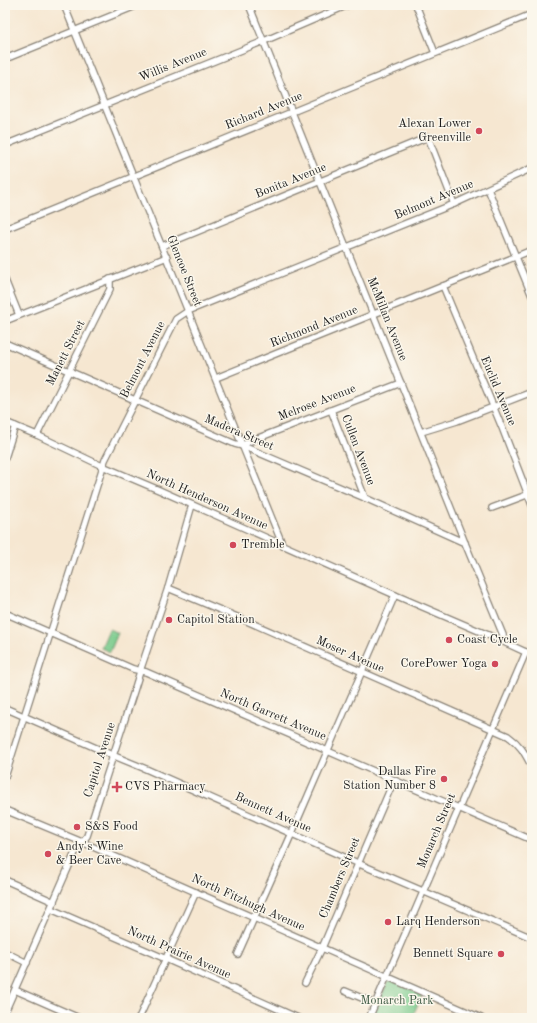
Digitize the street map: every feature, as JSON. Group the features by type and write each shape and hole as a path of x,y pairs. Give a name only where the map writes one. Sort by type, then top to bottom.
{"street":[{"name":"Glencoe Street","path":"64,5 283,546"},
{"path":"5,59 138,5"},
{"name":"McMillan Avenue","path":"249,5 503,635 503,641"},
{"name":"Willis Avenue","path":"5,145 264,41 348,5"},
{"path":"416,5 435,53"},
{"name":"Richard Avenue","path":"5,229 532,14"},
{"name":"Bonita Avenue","path":"162,246 428,137 454,204"},
{"name":"Belmont Avenue","path":"5,777 105,460 176,319 188,312 454,204 532,168"},
{"path":"488,188 532,296"},
{"name":"Richmond Avenue","path":"216,378 532,250"},
{"path":"5,321 167,257"},
{"name":"Manett Street","path":"37,435 110,289 110,279"},
{"path":"5,280 19,315"},
{"name":"Euclid Avenue","path":"443,286 530,494 532,505"},
{"name":"Madera Street","path":"5,343 235,444 243,446 365,498 465,543"},
{"name":"Melrose Avenue","path":"243,446 248,442 401,383"},
{"path":"421,432 457,421 532,392"},
{"name":"Cullen Avenue","path":"331,410 365,498"},
{"name":"North Henderson Avenue","path":"5,422 283,546 532,654"},
{"path":"5,458 15,426"},
{"path":"492,508 530,494"},
{"name":"Capitol Avenue","path":"5,1012 8,999 15,990 77,848 86,836 168,588 192,505"},
{"name":"Moser Avenue","path":"168,588 508,736 516,742 524,752 532,767"},
{"path":"238,954 395,595"},
{"name":"North Garrett Avenue","path":"5,613 133,669 146,672 532,840"},
{"name":"Monarch Street","path":"369,1018 526,652"},
{"name":"Bennett Avenue","path":"5,708 532,938"},
{"name":"Chambers Street","path":"305,983 322,948 394,780"},
{"name":"North Fitzhugh Avenue","path":"5,810 82,842 481,1018"},
{"path":"5,880 54,902"},
{"path":"139,1018 196,892"},
{"name":"North Prairie Avenue","path":"51,909 298,1018"},
{"path":"5,952 27,963"},
{"path":"15,990 79,1018"},
{"path":"345,991 369,1001"}],"green space":[{"path":"109,629 118,633 110,652 101,648"},
{"name":"Monarch Park","path":"389,980 422,994 412,1018 387,1018 374,1011"}],"place":[{"name":"Alexan Lower Greenville","path":"479,131"},
{"name":"Tremble","path":"233,545"},
{"name":"Capitol Station","path":"169,620"},
{"name":"Coast Cycle","path":"449,640"},
{"name":"CorePower Yoga","path":"495,664"},
{"name":"Dallas Fire Station Number 8","path":"444,779"},
{"name":"CVS Pharmacy","path":"117,787"},
{"name":"S&S Food","path":"77,827"},
{"name":"Andy's Wine & Beer Cave","path":"48,854"},
{"name":"Larq Henderson","path":"388,922"},
{"name":"Bennett Square","path":"501,954"}]}
